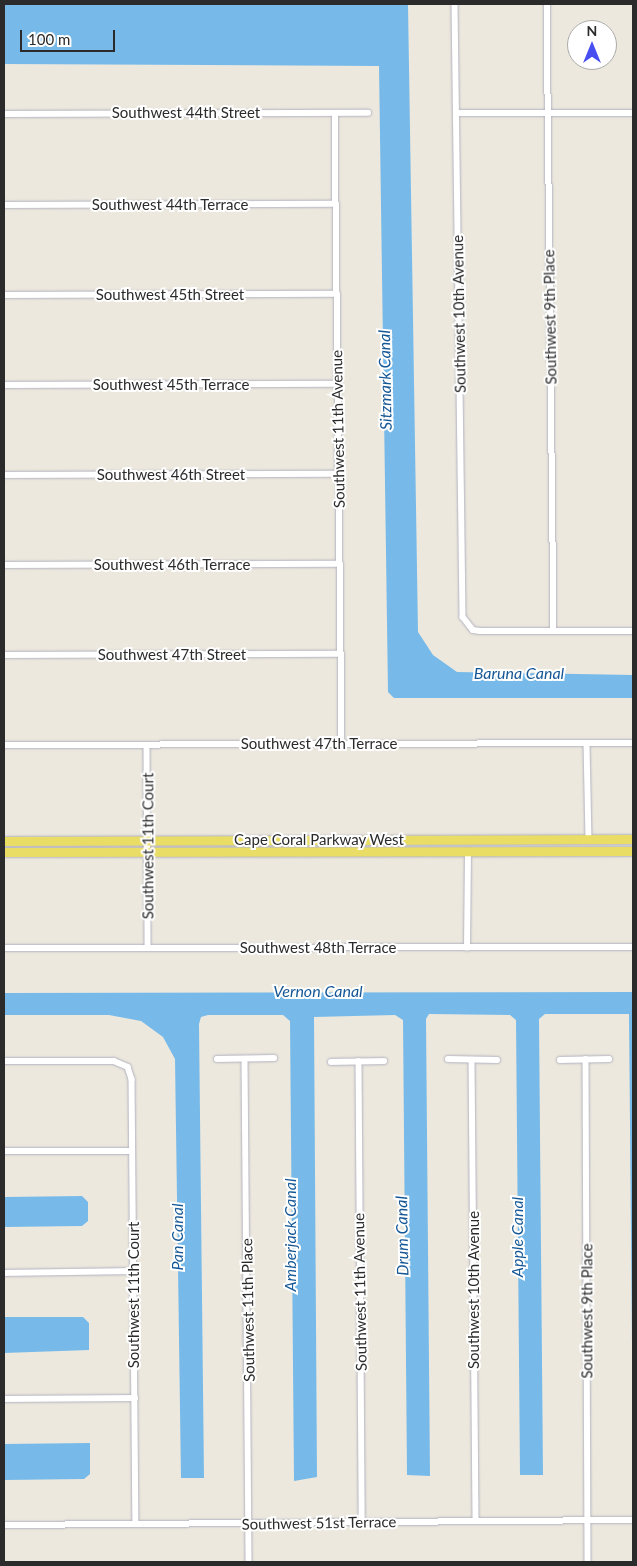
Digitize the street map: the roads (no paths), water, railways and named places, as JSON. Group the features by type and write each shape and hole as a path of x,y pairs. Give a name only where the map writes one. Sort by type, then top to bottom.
{"main road":[{"path":"378,852 398,846 453,846 458,840"},
{"path":"468,852 482,845 542,845 555,840"},
{"name":"Cape Coral Parkway West","path":"4,841 633,840"},
{"name":"Cape Coral Parkway West","path":"4,852 633,852"}],"street":[{"name":"Southwest 10th Avenue","path":"455,4 466,624 480,631 554,631"},
{"name":"Southwest 9th Place","path":"546,4 554,631"},
{"name":"Southwest 44th Street","path":"4,114 368,113"},
{"path":"456,113 633,113"},
{"name":"Southwest 11th Avenue","path":"335,114 342,744"},
{"name":"Southwest 44th Terrace","path":"4,205 336,204"},
{"name":"Southwest 45th Street","path":"4,295 337,294"},
{"name":"Southwest 45th Terrace","path":"4,385 338,384"},
{"name":"Southwest 46th Street","path":"4,475 339,474"},
{"name":"Southwest 46th Terrace","path":"4,565 340,564"},
{"path":"554,631 633,631"},
{"name":"Southwest 47th Street","path":"4,655 341,654"},
{"path":"587,744 589,840"},
{"name":"Southwest 47th Terrace","path":"4,745 633,744"},
{"name":"Southwest 11th Court","path":"147,745 148,948"},
{"path":"467,948 468,852"},
{"name":"Southwest 48th Terrace","path":"4,948 633,947"},
{"path":"217,1059 274,1058"},
{"name":"Southwest 11th Place","path":"245,1059 249,1562"},
{"path":"448,1059 497,1060"},
{"name":"Southwest 9th Place","path":"586,1059 588,1562"},
{"path":"560,1060 609,1059"},
{"name":"Southwest 10th Avenue","path":"472,1060 476,1521"},
{"name":"Southwest 11th Court","path":"4,1062 114,1061 128,1067 132,1078 136,1524"},
{"name":"Southwest 11th Avenue","path":"359,1061 362,1522"},
{"path":"331,1062 384,1061"},
{"path":"4,1152 132,1151"},
{"path":"4,1273 133,1271"},
{"path":"4,1399 134,1398"},
{"name":"Southwest 51st Terrace","path":"4,1525 633,1520"}],"water":[{"name":"Sitzmark Canal","path":"4,4 408,4 418,632 433,655 457,672 633,675 633,698 394,698 388,692 379,66 4,64"},
{"path":"633,992 633,1457 629,1014 545,1014 539,1019 543,1475 520,1475 516,1020 510,1015 429,1014 426,1019 430,1476 407,1475 403,1020 395,1015 314,1017 317,1477 294,1481 290,1021 283,1015 208,1015 201,1017 199,1024 204,1478 181,1478 175,1059 163,1037 141,1021 109,1015 4,1015 4,993"},
{"path":"82,1196 88,1202 88,1221 82,1226 4,1227 4,1197"},
{"path":"4,1317 83,1317 89,1323 89,1350 4,1353"},
{"path":"90,1443 90,1474 84,1479 4,1480 4,1444"}],"water label":[{"name":"Baruna Canal","path":"519,673"},
{"name":"Vernon Canal","path":"318,991"},
{"name":"Amberjack Canal","path":"290,1235"},
{"name":"Drum Canal","path":"402,1236"},
{"name":"Pan Canal","path":"177,1237"},
{"name":"Apple Canal","path":"517,1237"}]}
